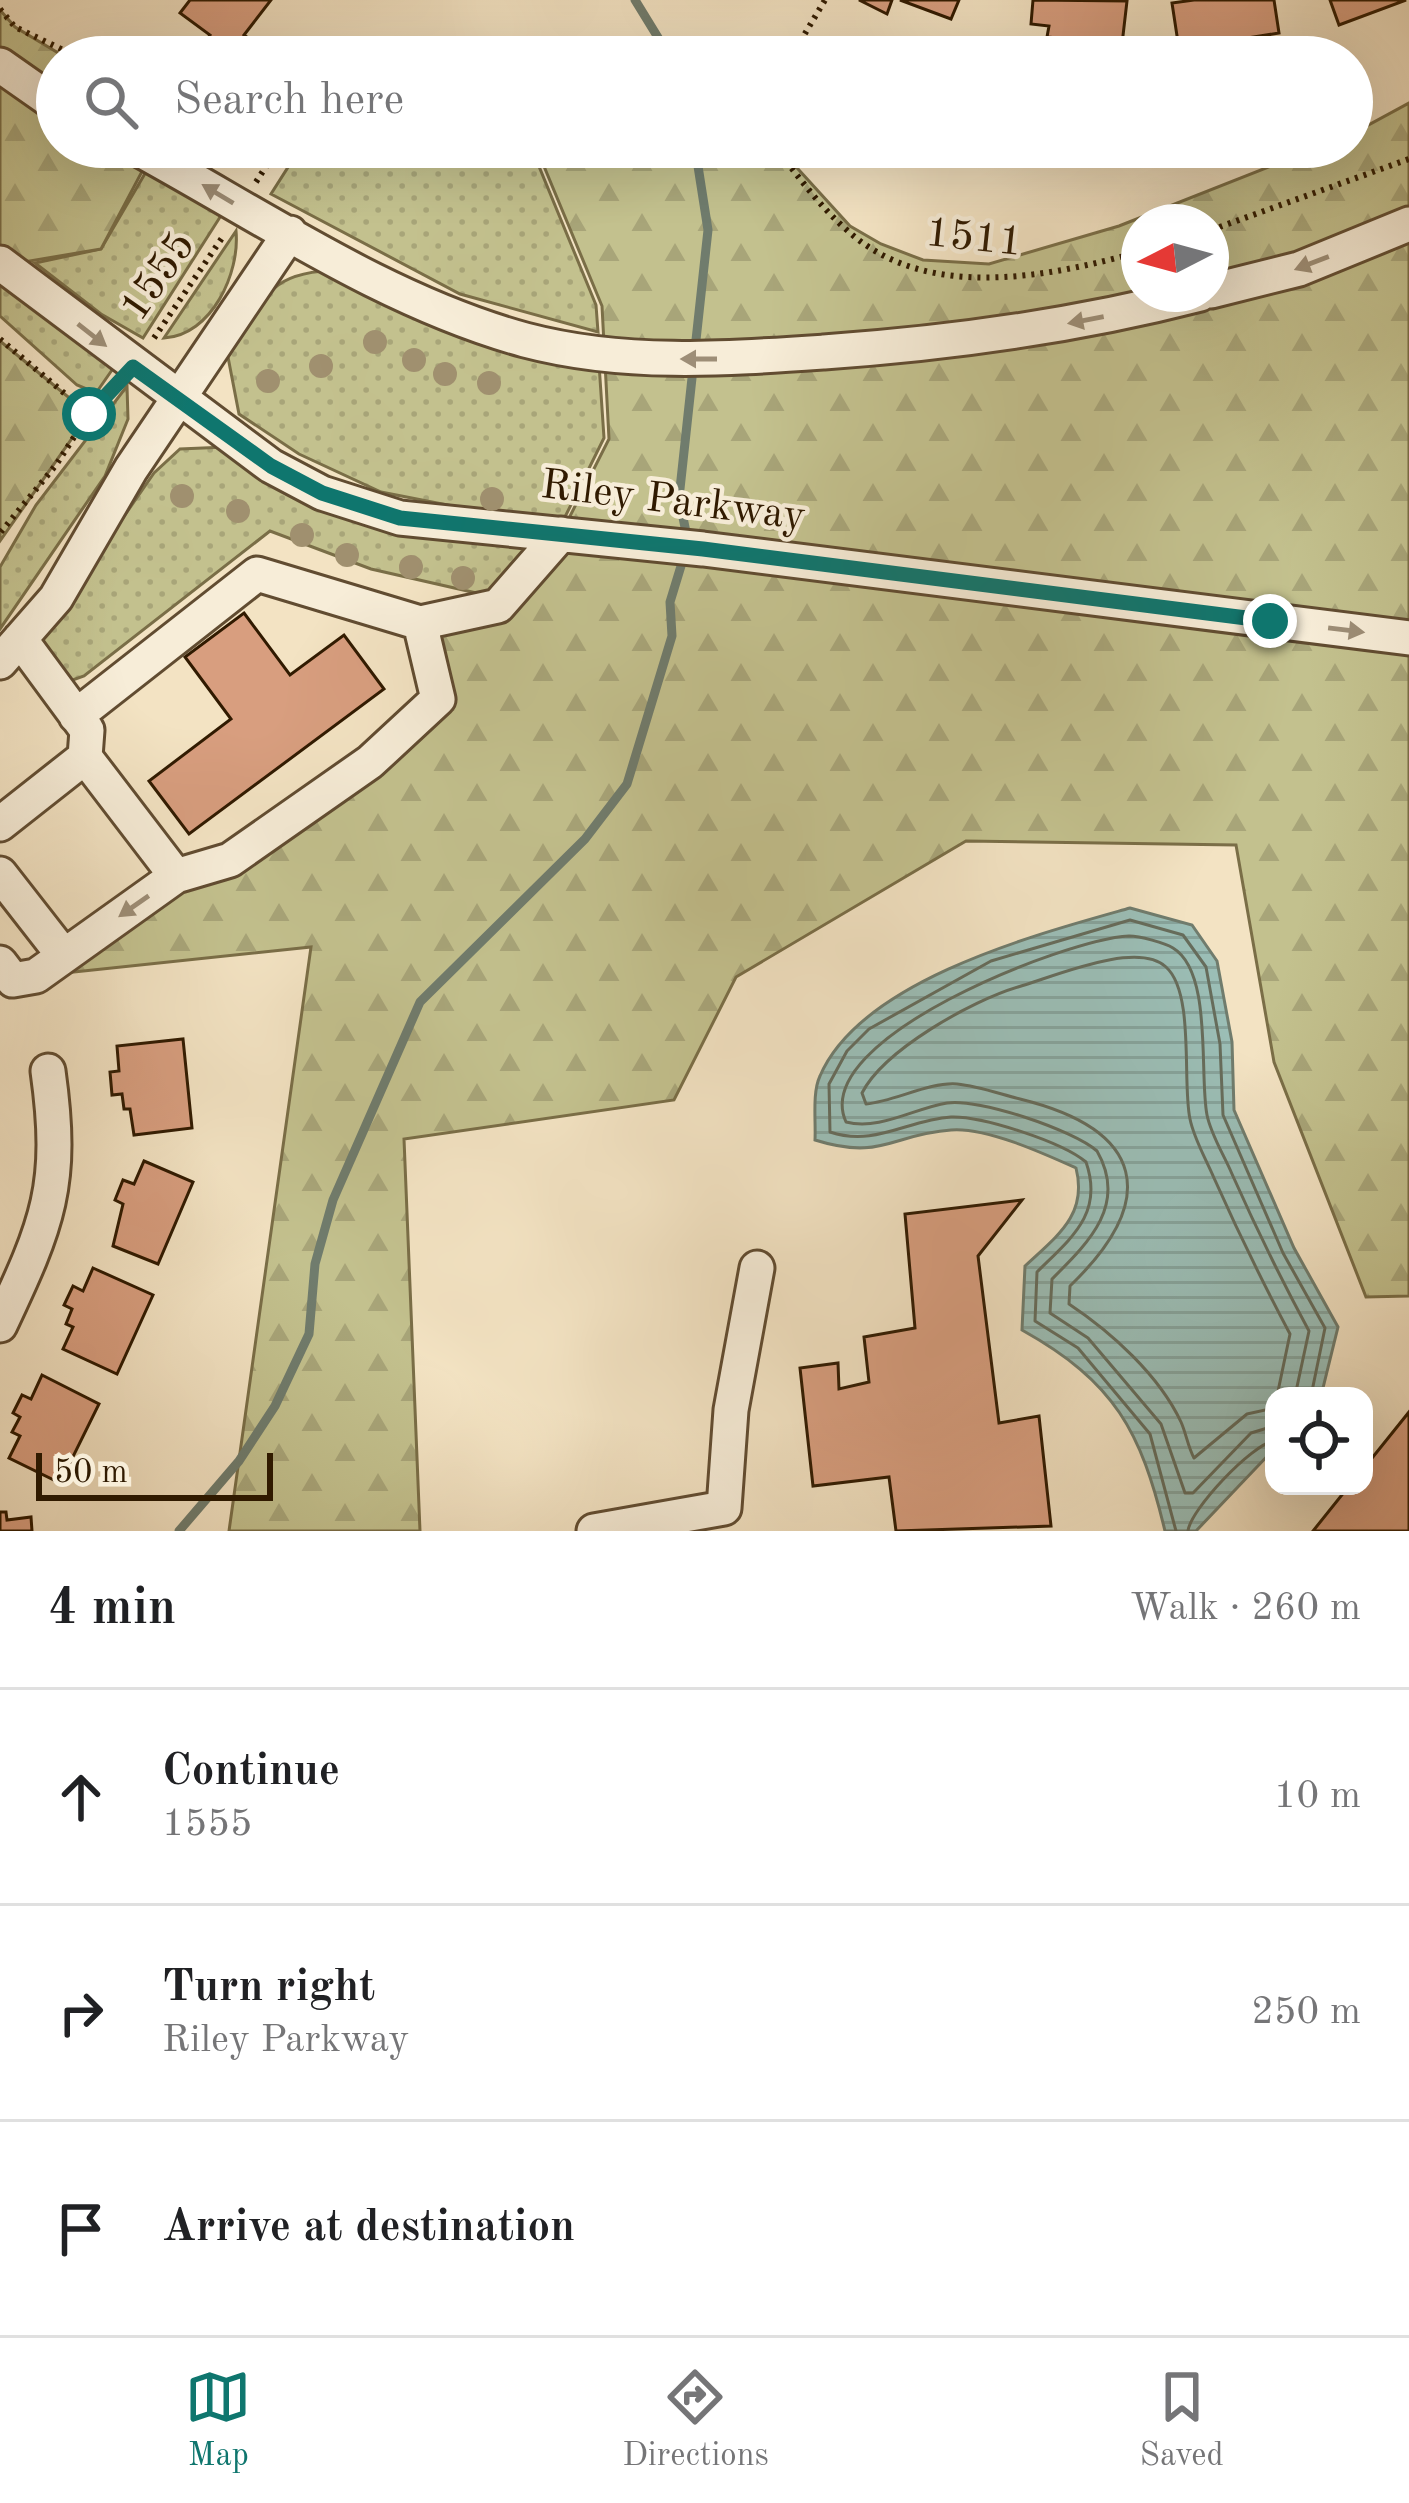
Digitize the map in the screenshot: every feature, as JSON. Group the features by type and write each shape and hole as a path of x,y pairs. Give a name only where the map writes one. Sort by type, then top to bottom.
{"street":[{"path":"0,65 36,90"},
{"path":"171,168 447,312 521,339 623,358 729,359 992,338 1121,311"},
{"path":"1229,286 1299,269 1409,224"},
{"path":"176,876 85,757 87,730 10,650 56,598 130,469 290,233"},
{"name":"Riley Parkway","path":"0,263 271,466 322,493 400,518 1409,638"},
{"path":"76,716 257,574 420,623 498,606 561,534"},
{"path":"7,971 36,976 176,876 230,860 370,762 438,699 420,623"},
{"path":"0,824 85,757"},
{"path":"0,874 64,956"},
{"path":"0,1325 33,1254 55,1187 48,1071"},
{"path":"594,1531 724,1508 731,1410 758,1268"}],"path":[{"path":"803,36 825,0"},
{"path":"0,10 14,27 36,37"},
{"path":"1229,224 1409,159"},
{"name":"1555","path":"0,533 56,465 89,414 133,367 265,168"},
{"name":"1511","path":"793,168 849,233 881,254 922,270 1029,278 1121,256"},
{"path":"0,339 89,414"}],"green space":[{"path":"0,10 15,27 36,40 36,168 144,168 101,249 0,266"},
{"path":"1409,103 1409,1296 1366,1297 1274,1062 1236,845 966,841 736,977 674,1100 404,1139 420,1531 229,1531 311,947 36,976 421,714 420,623 498,606 561,534 609,439 602,306 545,168 797,168 850,226 881,244 923,260 989,264 1121,225 1121,312 1229,312 1229,204 1175,204 1266,168 1373,168 1373,123"},
{"path":"148,168 222,214 143,338 101,314 35,263 101,249"},
{"path":"288,168 540,168 596,305 598,332 460,294 271,194"},
{"path":"236,231 233,265 220,299 196,326 164,338"},
{"path":"341,270 599,364 604,438 560,527 381,492 299,454 239,414 228,357 260,304 296,276"},
{"path":"0,278 110,359 112,370 96,393 77,385 0,316"},
{"path":"0,341 89,414 0,541"},
{"path":"127,386 128,419 105,476 0,629 0,567 36,505"},
{"path":"226,447 349,517 542,542 494,597 371,569 270,531 84,676 67,682 45,663 43,633 154,473 180,449"}],"water":[{"path":"1130,908 1192,925 1217,961 1232,1042 1234,1110 1294,1248 1338,1327 1323,1387 1265,1387 1265,1458 1196,1531 1165,1531 1146,1465 1119,1412 1080,1369 1022,1330 1025,1266 1074,1212 1079,1184 1076,1168 1015,1143 965,1130 931,1132 872,1147 815,1140 820,1076 841,1042 873,1013 956,966"}],"building":[{"path":"190,0 271,0 245,36 209,36 180,13"},
{"path":"859,0 892,0 887,14"},
{"path":"900,0 959,0 951,19"},
{"path":"1033,0 1127,1 1123,36 1047,36 1049,26 1031,24"},
{"path":"1274,0 1279,33 1177,36 1172,3"},
{"path":"1330,0 1406,0 1339,25"},
{"path":"244,613 290,675 344,635 384,689 189,834 149,781 231,719 185,657"},
{"path":"183,1039 192,1128 134,1135 122,1094 112,1095 110,1072 119,1071 117,1046"},
{"path":"144,1161 193,1182 158,1264 113,1246 123,1204 115,1200 123,1180 134,1184"},
{"path":"1022,1200 978,1256 999,1423 1039,1416 1051,1526 896,1531 889,1477 813,1486 800,1368 838,1363 839,1389 869,1382 864,1337 915,1328 905,1214"},
{"path":"93,1268 153,1295 117,1374 63,1349 73,1327 66,1324 72,1309 64,1305 73,1286 83,1291"},
{"path":"42,1375 99,1404 60,1483 9,1458 20,1436 12,1432 20,1417 13,1413 22,1395 31,1399"},
{"path":"1409,1412 1409,1531 1313,1531 1342,1495 1373,1495 1373,1457"},
{"path":"0,1512 6,1512 7,1520 31,1517 32,1531 0,1531"}],"waterway":[{"path":"635,0 657,36"},
{"path":"696,340 708,230 698,168"},
{"path":"687,537 679,498 692,378"},
{"path":"179,1531 239,1461 275,1406 309,1334 315,1264 333,1200 420,1002 585,839 627,784 672,636 670,602 681,566"}],"route":[{"path":"89,414 133,367 271,466 322,493 400,518 703,549 1270,621"}]}
